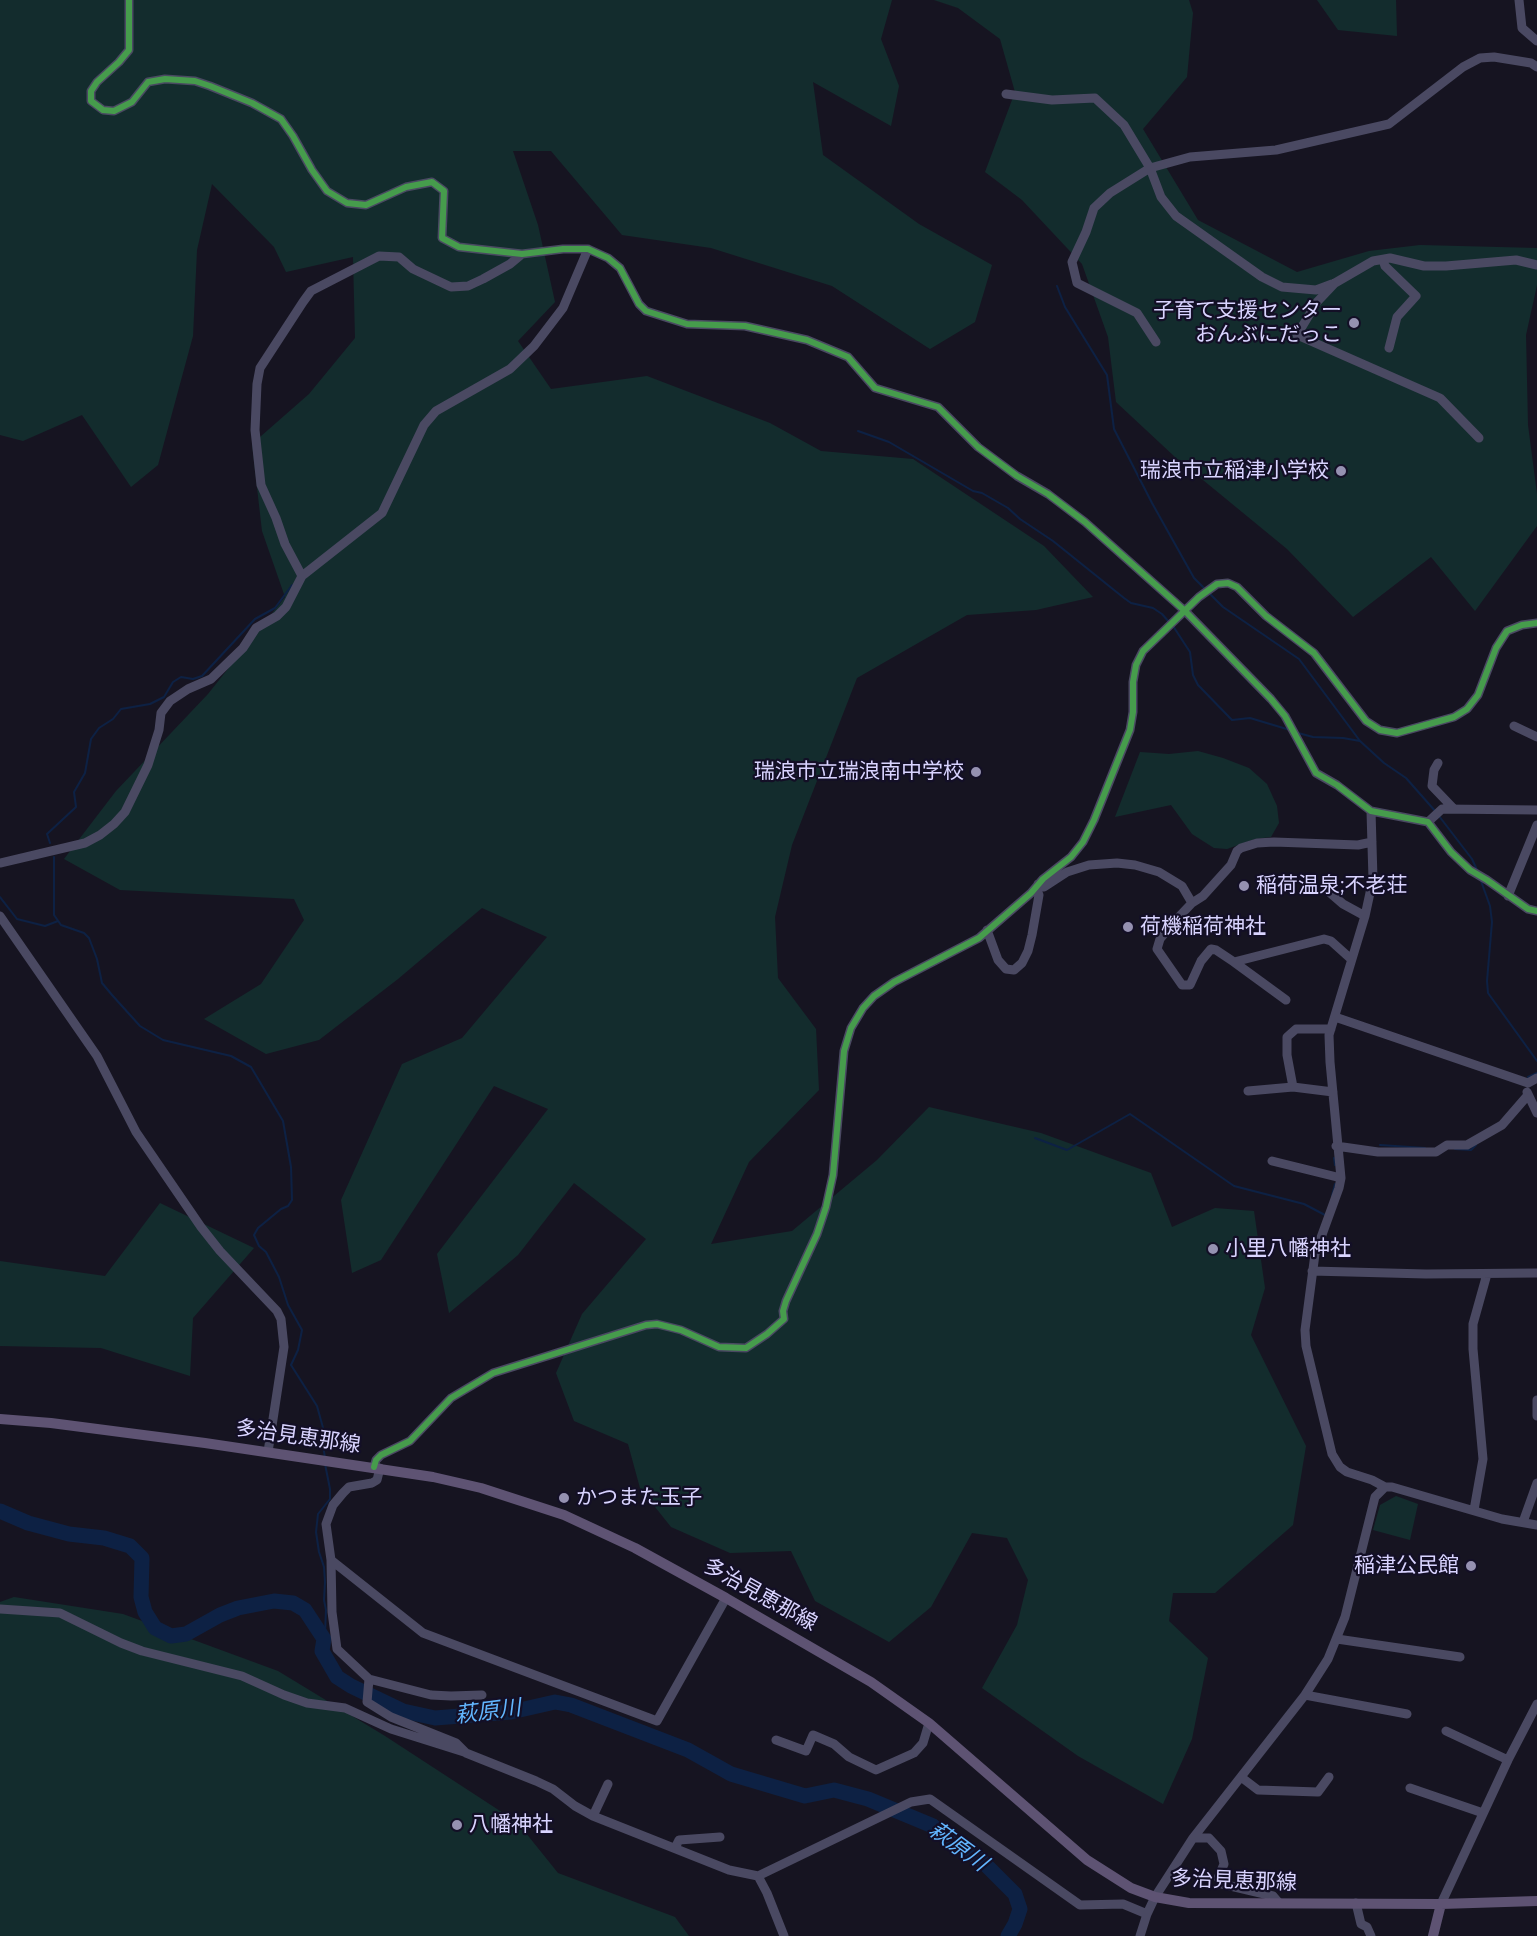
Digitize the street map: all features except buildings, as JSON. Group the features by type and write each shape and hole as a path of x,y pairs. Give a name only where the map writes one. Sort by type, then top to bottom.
{"main road":[{"name":"多治見恵那線","path":"0,1419 106,1429 433,1477 481,1488 564,1515 635,1548 862,1677 929,1723 1088,1860 1131,1888 1155,1897 1188,1902 1279,1903 1441,1904 1537,1901"},
{"path":"1433,1936 1441,1904"}],"street":[{"path":"129,0 129,50 91,91 91,102 103,110 114,111 132,102 148,82 165,78 195,81 252,103 281,119 327,191 347,203 366,205 406,187 432,182 444,191 442,238 459,247 522,254 563,249 588,249 608,258 620,268 639,304 646,311 687,324 745,326 807,340 848,357 875,388 938,407 978,447 1085,522 1185,611 1271,699 1290,725 1316,773 1337,785 1371,811 1428,822 1451,852 1470,870 1487,879 1528,909 1537,911"},
{"path":"1519,0 1522,28 1537,41"},
{"path":"1156,342 1137,313 1077,283 1072,262 1094,208 1110,193 1150,168 1190,157 1276,150 1389,124 1463,67 1480,58 1494,57 1531,63 1537,67"},
{"path":"1006,94 1052,100 1095,98 1124,124 1150,168 1161,197 1176,216 1262,277 1282,287 1316,290 1335,283 1373,261 1390,258 1424,266 1516,260 1537,265"},
{"path":"0,863 85,843 114,824 125,812 148,765 159,730 161,713 170,701 188,689 211,679 243,648 256,628 277,616 286,607 302,576 382,513 424,425 436,411 510,369 534,346 563,308 588,249"},
{"path":"302,576 285,544 261,485 255,430 260,368 303,302 311,291 380,256 399,257 413,269 451,287 468,286 510,264 522,254"},
{"path":"1383,260 1385,266 1416,296 1397,317 1389,348"},
{"path":"1335,283 1317,302 1297,335 1440,398 1479,438"},
{"path":"482,1695 431,1695 369,1679 337,1649 332,1612 332,1560 326,1524 333,1505 350,1487 377,1480 376,1460 381,1455 410,1441 451,1398 493,1373 646,1325 666,1325 719,1347 746,1348 784,1319 783,1311 786,1301 817,1234 826,1207 832,1175 844,1051 851,1028 863,1008 874,996 894,982 962,948 987,930 1071,856 1083,842 1130,730 1133,712 1133,682 1136,664 1143,651 1199,597 1216,584 1228,583 1237,588 1266,616 1314,653 1366,721 1380,730 1397,733 1454,717 1467,709 1479,695 1496,648 1507,631 1522,625 1537,623"},
{"path":"1514,726 1537,737"},
{"path":"1438,763 1434,770 1432,786 1454,809"},
{"path":"1428,822 1442,808 1537,810"},
{"path":"1371,811 1373,879 1365,916 1329,1041 1336,1146 1341,1178 1315,1254 1305,1330 1306,1347 1332,1454 1347,1473 1372,1480 1385,1487 1537,1525"},
{"path":"1508,896 1537,825"},
{"path":"1286,1000 1234,962 1211,949 1201,961 1190,985 1182,985 1157,949 1161,939 1192,903 1203,896 1224,873 1241,848 1257,843 1274,842 1358,845 1372,842"},
{"path":"1037,885 1044,887 1067,873 1089,865 1117,862 1159,872 1182,886 1192,903"},
{"path":"987,930 998,960 1006,969 1014,970 1022,963 1028,951 1039,895 1037,885"},
{"path":"1328,891 1343,904 1365,916"},
{"path":"0,916 97,1056 136,1132 201,1227 220,1251 276,1311 280,1319 284,1347 268,1452"},
{"path":"1234,962 1324,939 1331,941 1351,959"},
{"path":"1335,1017 1528,1083 1537,1078"},
{"path":"1293,1087 1287,1055 1287,1037 1296,1029 1331,1029"},
{"path":"1528,1083 1528,1095 1537,1113"},
{"path":"1248,1091 1293,1087 1333,1092"},
{"path":"1336,1146 1378,1152 1436,1152 1447,1145 1467,1145 1502,1125 1528,1095"},
{"path":"1272,1161 1341,1178"},
{"path":"1312,1271 1537,1273"},
{"path":"1474,1510 1483,1459 1473,1349 1473,1324 1487,1274"},
{"path":"1537,1400 1537,1416"},
{"path":"1523,1522 1537,1483"},
{"path":"1140,1936 1155,1897 1193,1838 1305,1695 1328,1659 1345,1617 1375,1497 1385,1487"},
{"path":"332,1560 423,1633 657,1720 726,1598"},
{"path":"0,1609 60,1612 142,1651 242,1676 307,1703 345,1708 391,1729 466,1753 545,1785 593,1816 729,1870 758,1876 911,1802 930,1799 1080,1905 1123,1904 1148,1914"},
{"path":"1337,1640 1460,1657"},
{"path":"369,1679 367,1702 391,1717 456,1743 466,1753"},
{"path":"1305,1695 1407,1714"},
{"path":"1441,1904 1508,1760 1537,1704"},
{"path":"776,1740 806,1751 813,1735 834,1744 849,1757 876,1770 914,1753 923,1743 929,1723"},
{"path":"1446,1731 1508,1760"},
{"path":"1241,1777 1258,1790 1318,1792 1329,1777"},
{"path":"593,1816 608,1784"},
{"path":"1410,1788 1483,1813"},
{"path":"675,1848 679,1840 720,1837"},
{"path":"1193,1838 1209,1838 1221,1851 1224,1863 1218,1878 1222,1884 1273,1896 1279,1903"},
{"path":"758,1876 784,1936"},
{"path":"1356,1903 1361,1924 1367,1927 1371,1936"}],"green space":[{"path":"0,0 892,0 881,39 899,86 891,126 813,82 823,155 919,224 992,265 975,322 930,349 832,286 711,248 622,235 551,151 513,151 538,225 555,302 518,341 551,389 647,376 770,423 821,451 913,459 1044,546 1093,597 1036,610 967,615 857,678 792,845 775,917 778,978 816,1029 819,1090 749,1162 711,1244 792,1231 877,1160 929,1107 1041,1133 1151,1173 1172,1227 1215,1208 1254,1211 1265,1288 1251,1335 1306,1446 1293,1525 1215,1593 1173,1593 1169,1621 1208,1658 1192,1739 1163,1804 1078,1756 982,1688 1017,1625 1028,1580 1007,1538 972,1533 931,1607 889,1642 815,1601 791,1551 730,1553 671,1527 640,1488 628,1444 574,1421 556,1373 582,1314 646,1239 574,1183 518,1255 449,1313 437,1254 548,1109 494,1086 381,1260 352,1273 341,1200 402,1064 462,1038 547,937 482,908 398,979 319,1040 266,1054 204,1019 261,984 304,920 294,899 120,890 64,859 116,791 208,694 285,597 262,531 252,444 309,394 355,338 353,257 286,272 274,247 212,184 197,250 193,336 158,465 131,487 82,415 23,441 0,435"},
{"path":"934,0 1189,0 1193,13 1187,77 1143,129 1198,220 1297,272 1369,251 1420,245 1537,248 1537,285 1526,335 1528,425 1537,494 1537,526 1475,611 1431,557 1353,617 1287,549 1175,457 1116,402 1108,337 1082,264 1022,200 985,172 1015,92 1000,39 958,8"},
{"path":"1317,0 1396,0 1397,36 1338,30"},
{"path":"1198,751 1249,768 1267,784 1277,806 1279,823 1271,837 1255,839 1227,849 1214,848 1192,834 1171,805 1115,817 1140,752 1169,754"},
{"path":"160,1203 254,1248 193,1318 190,1376 101,1348 0,1346 0,1261 105,1276"},
{"path":"1396,1496 1418,1504 1410,1540 1373,1530 1380,1505"},
{"path":"14,1597 123,1614 278,1671 385,1736 517,1822 558,1873 675,1917 689,1936 0,1936 0,1602"}],"waterway":[{"path":"1057,286 1065,307 1107,375 1114,429 1194,578 1205,589"},
{"path":"858,431 889,442 973,491 982,493 1008,508 1131,603 1153,608 1169,622"},
{"path":"50,843 47,834 76,807 74,792 85,773 91,739 99,728 113,719 121,709 150,704 164,697 173,682 181,677 193,679 202,676 255,619 275,608 292,585"},
{"path":"1209,593 1223,607 1299,659 1360,741 1384,763 1406,778 1436,812"},
{"path":"1173,626 1190,652 1193,675 1198,685 1232,720 1250,718 1290,730"},
{"path":"1298,733 1313,737 1360,741"},
{"path":"1439,816 1472,859 1477,870"},
{"path":"54,857 54,915 61,925 84,933 89,938 97,959 102,983 112,995 140,1026 163,1040 231,1056 251,1067 283,1121 291,1167 292,1200 288,1206 258,1228 254,1235 279,1277 288,1305 302,1330 298,1350 291,1365 317,1406 325,1435 323,1445 325,1458"},
{"path":"1481,881 1490,906 1492,922 1488,993 1537,1061"},
{"path":"0,897 17,919 45,926 58,921"},
{"path":"1528,1077 1537,1073"},
{"path":"1035,1138 1067,1150 1130,1114 1234,1186 1304,1204 1325,1215"},
{"path":"1380,1145 1425,1148"},
{"path":"1455,1149 1471,1150 1476,1145"},
{"path":"1334,1158 1335,1165"},
{"path":"1332,1196 1335,1184"},
{"path":"324,1639 326,1610 324,1567 316,1532 318,1514 330,1499 325,1464"},
{"name":"萩原川","path":"0,1511 28,1523 69,1534 104,1538 130,1546 142,1558 141,1597 145,1612 155,1628 171,1636 186,1634 238,1608 274,1601 293,1603 305,1610 324,1639 322,1651 337,1677 403,1711 435,1718 511,1712 555,1702 571,1705 688,1750 731,1774 805,1796 834,1790 868,1799 933,1826 981,1860 1015,1894 1020,1909 1008,1936"}],"cycle path":[{"path":"129,0 129,50 91,91 91,101 103,110 114,111 132,102 148,82 165,79 195,81 210,86 252,103 281,119 327,191 347,203 366,205 406,187 432,182 444,191 442,238 459,247 522,254 563,249 588,249 608,258 620,268 639,304 646,311 687,324 745,326 807,340 848,357 875,388 938,407 978,447 1085,522 1185,611 1285,716 1316,773 1337,785 1371,811 1428,822 1451,852 1470,870 1528,909 1537,911"},
{"path":"374,1467 381,1455 410,1441 451,1398 493,1373 646,1325 657,1324 681,1330 719,1347 746,1348 784,1319 783,1311 786,1301 817,1234 826,1207 833,1175 844,1051 851,1028 863,1008 874,996 894,982 979,938 1031,893 1043,879 1071,857 1083,842 1094,820 1130,730 1136,665 1143,651 1199,597 1217,584 1228,583 1237,587 1266,616 1314,653 1366,721 1380,730 1397,733 1454,717 1467,709 1478,695 1496,648 1507,631 1522,625 1537,623"}],"place":[{"name":"子育て支援センター おんぶにだっこ","path":"1354,323"},
{"name":"瑞浪市立稲津小学校","path":"1341,471"},
{"name":"瑞浪市立瑞浪南中学校","path":"976,772"},
{"name":"稲荷温泉;不老荘","path":"1244,886"},
{"name":"荷機稲荷神社","path":"1128,927"},
{"name":"小里八幡神社","path":"1213,1249"},
{"name":"かつまた玉子","path":"564,1498"},
{"name":"稲津公民館","path":"1471,1566"},
{"name":"八幡神社","path":"457,1825"}]}
